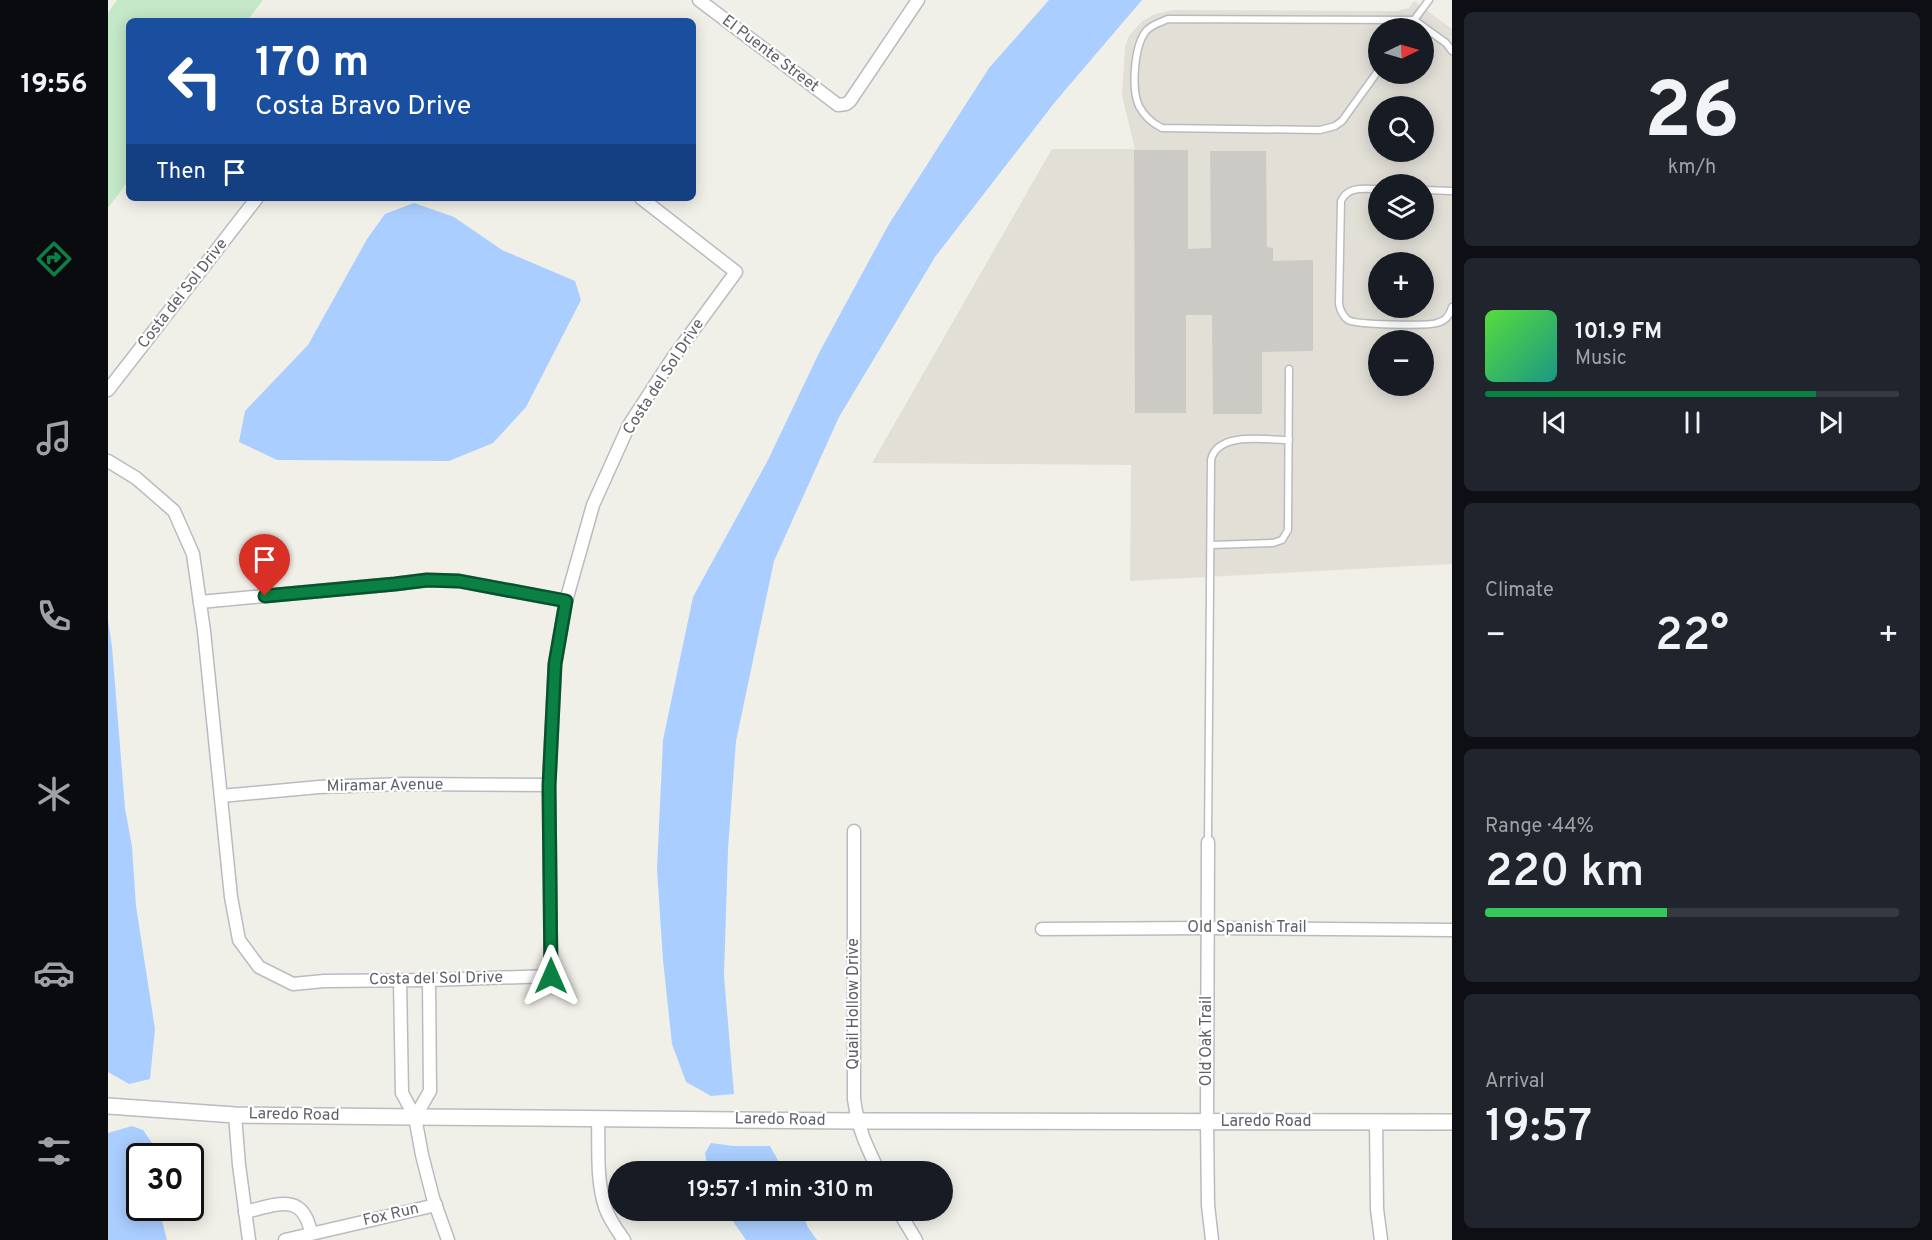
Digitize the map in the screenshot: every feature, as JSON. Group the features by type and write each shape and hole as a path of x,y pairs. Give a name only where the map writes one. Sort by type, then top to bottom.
{"street":[{"name":"El Puente Street","path":"699,0 838,105 850,101 918,0"},
{"name":"Costa del Sol Drive","path":"108,390 255,201"},
{"name":"Costa del Sol Drive","path":"108,461 136,478 174,511 193,554 204,631 231,897 239,940 260,968 293,984 324,981 551,976 549,786 555,664 566,601 593,505 629,425 672,359 736,272 644,201"},
{"path":"200,602 427,580 459,581 566,601"},
{"name":"Miramar Avenue","path":"221,796 319,787 404,784 549,786"},
{"name":"Quail Hollow Drive","path":"854,831 854,1099 857,1121 874,1161"},
{"name":"Old Oak Trail","path":"1208,842 1207,1122 1208,1205 1212,1240"},
{"name":"Old Spanish Trail","path":"1042,929 1452,930"},
{"path":"400,980 402,1093 415,1117 422,1155 448,1240"},
{"path":"415,1117 430,1091 429,980"},
{"name":"Laredo Road","path":"108,1106 235,1114 415,1117 857,1121 1452,1122"},
{"path":"235,1114 249,1240"},
{"path":"598,1118 601,1192 610,1219 624,1240"},
{"path":"1376,1122 1377,1209 1381,1240"},
{"path":"245,1212 291,1204 303,1212 311,1233"},
{"name":"Fox Run","path":"285,1240 436,1205"},
{"path":"905,1221 916,1240"}],"lane":[{"path":"1416,18 1429,0"},
{"path":"1368,20 1168,19 1155,24 1141,39 1136,57 1135,90 1140,108 1153,123 1162,128 1320,130 1335,126 1342,121 1369,84"},
{"path":"1434,34 1446,43 1452,51"},
{"path":"1368,189 1347,192 1340,208 1340,310 1348,320 1353,322 1436,324 1448,316 1452,307"},
{"path":"1434,190 1452,190"},
{"path":"1211,545 1273,543 1285,536 1290,524 1289,369"},
{"path":"1208,842 1211,460 1215,450 1223,443 1234,440 1288,440"}],"shaded area":[{"path":"1414,1 1452,29 1452,564 1130,581 1131,465 872,463 1052,149 1135,149 1122,96 1125,47 1129,36 1142,21 1155,14 1173,10 1398,11 1409,8"}],"green space":[{"path":"117,0 263,0 249,18 126,18 126,184 108,208 108,13"}],"water":[{"path":"1049,0 1142,0 1055,102 935,257 839,417 774,561 736,741 728,849 724,976 734,1094 711,1096 686,1082 672,1044 657,869 663,740 693,597 768,460 819,353 889,224 989,68"},
{"path":"414,203 454,217 502,250 575,281 581,300 526,407 493,443 449,461 277,460 239,442 245,411 308,345 367,239 385,214"},
{"path":"108,620 136,906 155,1029 150,1079 129,1084 108,1072"},
{"path":"132,1126 143,1130 152,1143 126,1143 126,1221 162,1221 167,1240 108,1240 108,1133"},
{"path":"711,1143 733,1146 770,1146 778,1161 706,1161 705,1153"},
{"path":"733,1221 806,1221 817,1240 746,1240"}],"building":[{"path":"1134,150 1188,150 1188,249 1211,248 1210,151 1266,151 1267,247 1273,248 1273,261 1313,260 1313,351 1262,352 1262,414 1213,414 1212,315 1186,315 1186,413 1135,413"}],"route":[{"path":"265,596 427,580 459,581 566,601 555,664 549,786 551,976"}]}
